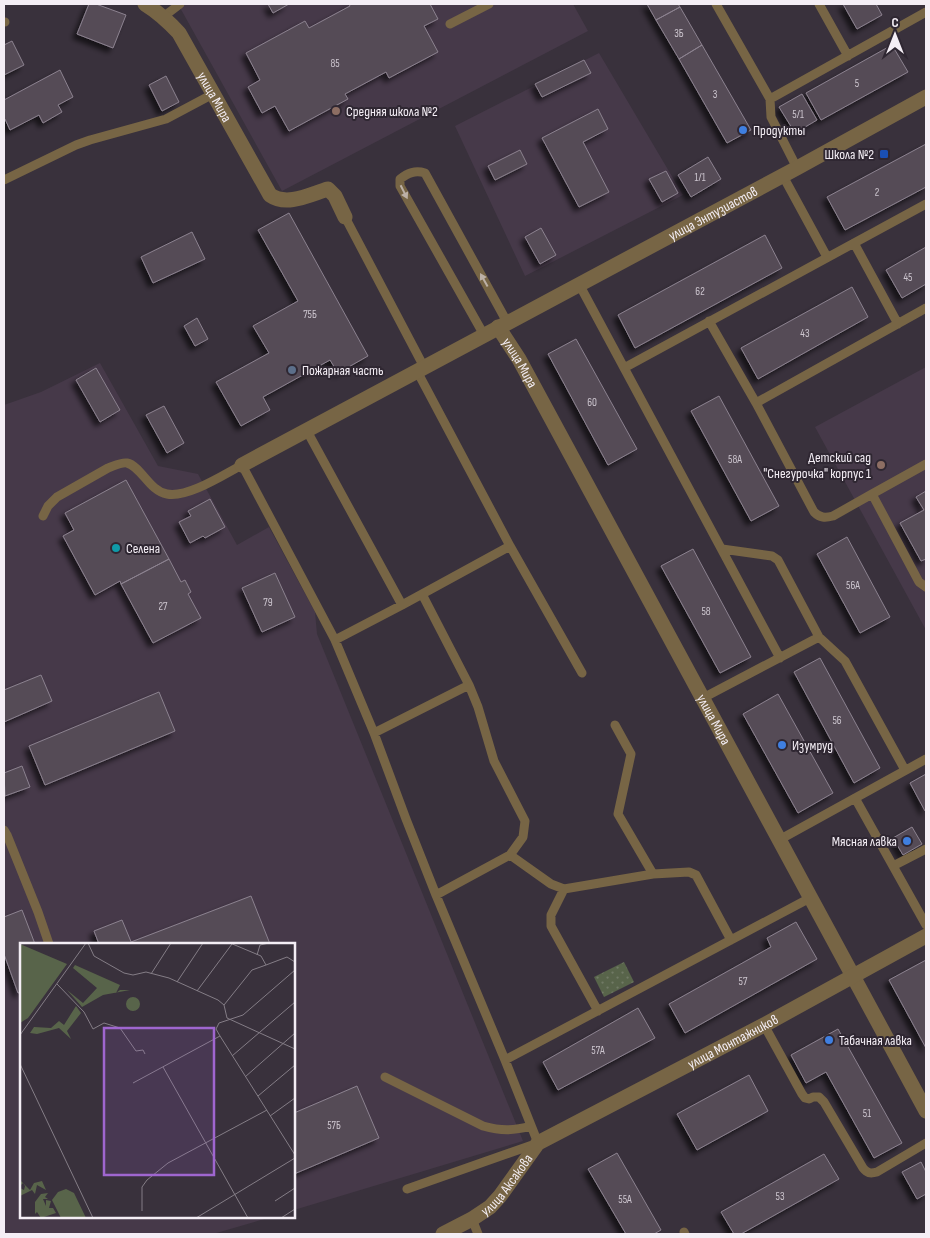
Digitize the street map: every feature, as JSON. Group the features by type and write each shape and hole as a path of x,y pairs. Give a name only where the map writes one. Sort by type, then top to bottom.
{"street":[{"name":"улица Мира","path":"145,4 163,17 178,33 270,195 281,200 288,200 328,189 335,196 345,217"},
{"name":"улица Энтузиастов","path":"242,465 783,176 926,96"},
{"name":"улица Мира","path":"503,325 519,359 926,1111"},
{"name":"улица Монтажников","path":"538,1143 764,1025 926,936"},
{"name":"улица Аксакова","path":"443,1234 490,1207 538,1143"}],"lane":[{"path":"163,17 180,4"},
{"path":"450,24 489,4"},
{"path":"716,4 770,99 771,117 796,168"},
{"path":"819,4 848,56"},
{"path":"770,99 926,12"},
{"path":"4,180 83,142 166,119 213,94"},
{"path":"484,335 400,186 400,179 405,176 418,171 424,173 503,325"},
{"path":"783,176 828,257"},
{"path":"624,368 926,204"},
{"path":"345,217 510,546 582,673"},
{"path":"854,243 898,324"},
{"path":"580,284 780,658"},
{"path":"756,403 926,308"},
{"path":"709,321 756,403 814,512 819,516 826,518 833,516 926,464"},
{"path":"307,431 402,605"},
{"path":"43,516 48,506 57,497 117,464 127,464 135,467 148,483 166,494 180,494 196,489 242,465 335,640 374,733 436,895 538,1143 407,1189"},
{"path":"872,494 920,582 926,588"},
{"path":"335,640 510,546"},
{"path":"722,549 772,556 778,560 819,637 845,661 905,770"},
{"path":"422,594 469,685 478,707 494,761 525,821 523,837 510,855 436,895"},
{"path":"703,698 819,637"},
{"path":"374,733 469,685"},
{"path":"615,725 631,754 618,814 653,874"},
{"path":"779,840 926,759"},
{"path":"855,798 926,925"},
{"path":"4,830 35,904 49,943"},
{"path":"894,866 926,849"},
{"path":"510,855 551,884 564,890 653,874 689,872 696,875 732,940"},
{"path":"564,890 551,915 551,926 598,1010"},
{"path":"505,1060 810,898"},
{"path":"764,1025 802,1094 805,1098 809,1099 819,1097 824,1102 866,1172 877,1172 926,1143"},
{"path":"385,1077 494,1130 518,1130 531,1126"},
{"path":"472,1219 478,1234"}],"shaded area":[{"name":"Средняя школа №2","path":"178,4 573,4 588,31 282,191"},
{"path":"599,53 683,195 525,276 455,126"},
{"path":"100,363 158,466 198,474 237,545 269,527 315,612 317,634 523,1141 295,1210 295,943 20,943 20,1218 268,1218 213,1234 4,1234 4,405 41,392"},
{"name":"Детский сад \"Снегурочка\" корпус 1","path":"926,367 926,630 815,427"}],"green space":[{"path":"624,962 634,982 604,997 594,977"}],"building":[{"path":"89,4 96,4 126,15 113,48 77,34"},
{"path":"268,4 289,4 273,13"},
{"path":"349,4 430,4 438,19 424,26 438,52 389,78 386,72 345,94 348,99 289,131 275,106 262,113 248,87 260,80 246,53 305,21 309,28 350,6"},
{"path":"647,4 678,4 680,7 656,20"},
{"path":"843,4 876,4 882,15 857,29"},
{"path":"680,7 702,45 679,59 656,20"},
{"path":"12,41 24,65 4,75 4,45"},
{"path":"702,45 751,130 727,143 679,59"},
{"path":"892,45 908,72 821,120 806,93"},
{"path":"584,60 591,73 542,97 535,84"},
{"path":"60,70 73,97 58,105 62,112 43,123 39,115 10,130 4,120 4,100"},
{"path":"166,76 179,102 162,111 149,85"},
{"path":"802,94 817,120 795,133 779,107"},
{"path":"598,109 608,129 583,142 609,192 579,207 542,138"},
{"path":"926,144 926,187 845,230 827,197"},
{"path":"520,150 527,164 495,180 488,166"},
{"path":"708,157 721,179 691,197 678,175"},
{"path":"666,171 678,193 662,202 649,179"},
{"path":"289,213 368,356 338,373 330,360 263,397 270,410 241,426 216,382 269,353 253,326 298,301 258,230"},
{"path":"541,228 556,255 540,264 525,237"},
{"path":"192,232 205,259 153,283 141,257"},
{"path":"765,235 782,268 635,348 618,315"},
{"path":"926,247 926,284 902,298 886,270"},
{"path":"852,287 868,317 758,379 741,348"},
{"path":"197,318 208,339 195,346 184,326"},
{"path":"576,339 637,449 608,465 548,354"},
{"path":"96,368 120,410 100,422 76,380"},
{"path":"719,396 779,506 751,521 691,411"},
{"path":"164,406 184,443 167,453 146,415"},
{"name":"Селена","path":"126,480 169,559 121,584 120,581 95,595 63,536 74,530 65,513"},
{"path":"926,491 926,559 921,561 900,523 924,510 916,497"},
{"name":"Селена","path":"210,499 225,527 205,538 203,536 190,543 179,522 191,516 188,511"},
{"path":"847,537 890,617 860,633 817,554"},
{"path":"693,549 751,657 720,673 661,566"},
{"path":"169,559 181,582 185,580 191,592 188,594 201,618 153,643 121,584"},
{"path":"275,573 295,617 262,632 242,588"},
{"path":"820,658 880,768 854,783 794,672"},
{"path":"41,675 52,701 4,722 4,690"},
{"path":"159,692 175,731 45,785 29,746"},
{"path":"778,694 833,793 798,813 743,714"},
{"path":"22,766 30,787 5,796 4,773"},
{"path":"926,774 926,810 925,811 910,783"},
{"path":"912,827 922,844 903,855 893,838"},
{"path":"251,896 270,943 132,943"},
{"path":"22,910 35,943 20,943 20,992 18,993 4,954 4,917"},
{"path":"122,920 132,943 99,943 94,931"},
{"path":"796,922 817,959 685,1033 669,1004 771,947 767,938"},
{"path":"926,960 926,1048 889,980"},
{"path":"638,1008 655,1038 558,1090 543,1062"},
{"path":"838,1029 902,1143 874,1158 826,1072 806,1083 791,1055"},
{"path":"749,1075 768,1111 697,1150 677,1114"},
{"path":"357,1086 379,1138 295,1174 295,1113"},
{"path":"617,1153 661,1230 654,1234 626,1234 588,1169"},
{"path":"824,1154 839,1179 741,1234 734,1234 721,1212"},
{"path":"921,1162 926,1172 926,1194 917,1199 902,1172"}],"place":[{"name":"Средняя школа №2","path":"336,111"},
{"name":"Продукты","path":"743,130"},
{"name":"Школа №2","path":"884,154"},
{"name":"Пожарная часть","path":"292,370"},
{"name":"Детский сад \"Снегурочка\" корпус 1","path":"881,465"},
{"name":"Селена","path":"116,548"},
{"name":"Изумруд","path":"782,745"},
{"name":"Мясная лавка","path":"907,841"},
{"name":"Табачная лавка","path":"829,1040"}]}
